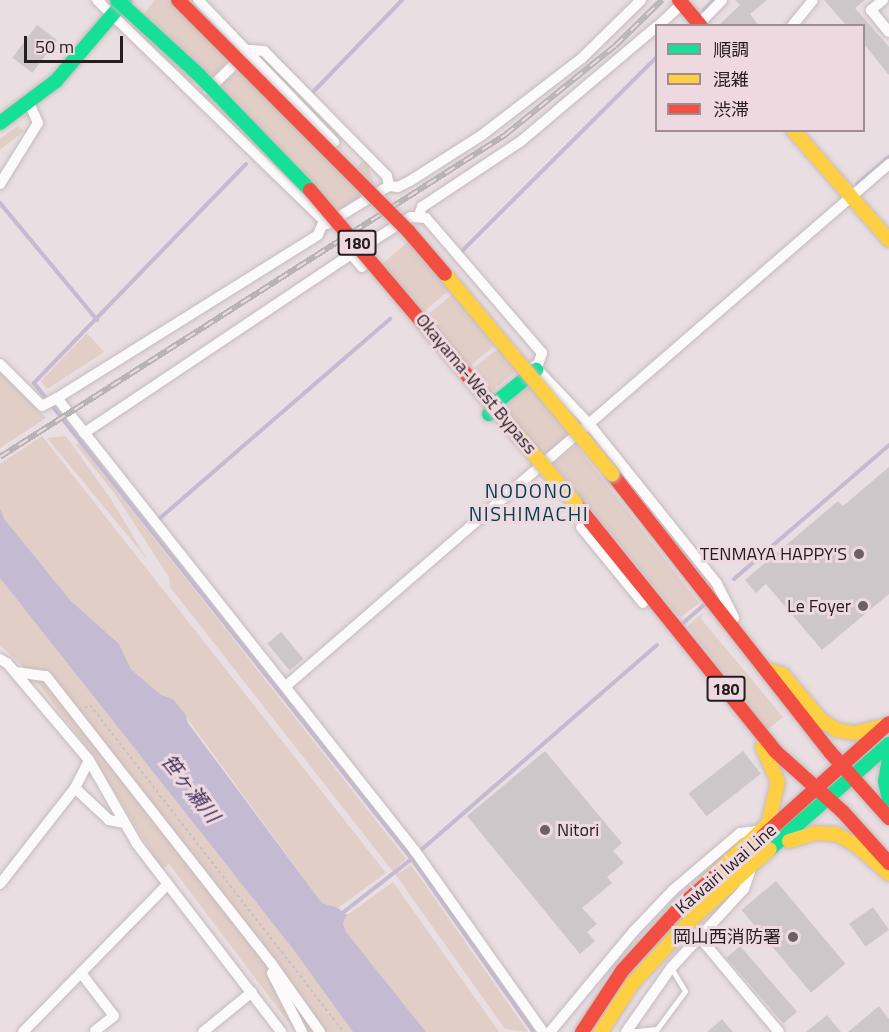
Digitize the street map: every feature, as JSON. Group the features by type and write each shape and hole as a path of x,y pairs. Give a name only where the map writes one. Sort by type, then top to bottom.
{"main road":[{"name":"Okayama-West Bypass","path":"117,0 198,74 294,171 576,504 775,751 829,800 889,863"},
{"path":"0,123 56,81 125,0"},
{"name":"180","path":"178,0 409,232 612,474 842,765 889,818"},
{"path":"680,2 699,24"},
{"path":"795,132 889,240"},
{"path":"489,414 499,400 537,370"},
{"path":"766,669 783,675 821,720 837,730 854,734 887,724"},
{"path":"731,695 776,772 777,797 764,827"},
{"name":"Kawairi Iwai Line","path":"582,1032 622,971 650,939 707,882 817,789 887,724"},
{"name":"Kawairi Iwai Line","path":"601,1032 659,952 889,744"},
{"path":"889,759 885,781 889,800"},
{"path":"707,882 799,797 817,789"},
{"path":"772,849 803,835 836,834 856,845 889,874"}],"street":[{"path":"97,0 193,91 323,223 331,224 389,186 410,181 538,95 641,0"},
{"path":"198,0 249,50 357,166"},
{"path":"701,24 722,0"},
{"path":"794,24 813,0"},
{"path":"883,0 871,10 889,32"},
{"path":"659,24 680,2"},
{"path":"84,433 351,254 419,215 422,207 520,142 655,28"},
{"path":"193,91 208,90 249,50 264,51 387,176 389,186"},
{"path":"0,184 38,123 29,102"},
{"path":"286,686 889,164"},
{"path":"419,215 440,234 542,353 537,370"},
{"path":"0,364 42,406 318,235 323,223"},
{"path":"436,250 537,370 589,424 717,584 741,638"},
{"path":"351,254 536,470 667,632 712,670"},
{"path":"52,400 84,433 414,850 543,1032"},
{"path":"0,659 16,672 88,760 125,823 167,885 281,1032"},
{"path":"16,672 46,676 271,963 320,1032"},
{"path":"0,884 75,788 88,760"},
{"path":"75,788 109,820 125,823"},
{"path":"550,1032 634,931 673,890 740,833 764,827"},
{"path":"627,1032 671,968 701,939 744,890 751,868"},
{"path":"27,1031 167,885"},
{"path":"701,939 779,1032"},
{"path":"271,963 273,976 302,1032"},
{"path":"81,973 114,1016 95,1031"},
{"path":"203,1032 252,993"}],"lane":[{"path":"627,1032 657,1029 685,991 671,968"}],"path":[{"path":"90,705 344,1032"}],"shaded area":[{"path":"155,0 193,0 242,49 204,85 192,83 133,28"},
{"path":"251,62 356,168 366,159 375,188 331,217 204,97"},
{"path":"18,126 24,131 0,150 0,139"},
{"path":"416,235 457,283 414,320 416,323 373,272"},
{"path":"461,287 504,338 460,374 463,377 507,341 522,359 516,371 492,392 485,404 417,324"},
{"path":"87,333 104,352 47,389 41,381"},
{"path":"0,371 46,418 0,448"},
{"path":"531,385 579,427 537,462 498,419 511,399"},
{"path":"42,436 386,873 338,908 322,903 173,699 161,695 131,669 119,644 71,601 5,520 0,509 0,464"},
{"path":"66,436 110,498 147,559 47,438"},
{"path":"79,443 406,859 396,868 399,873 411,865 528,1032 505,1029 398,878 170,587 169,577 115,494 76,445"},
{"path":"576,445 699,603 680,618 553,464"},
{"path":"0,578 293,949 353,1032 296,1032 169,864 162,870 93,756 31,674 0,645"},
{"path":"703,613 701,619 783,717 767,730 687,626"},
{"path":"393,882 499,1032 426,1032 346,932 343,923 347,915"}],"water":[{"name":"笹ヶ瀬川","path":"0,509 5,520 71,601 119,644 131,669 161,695 173,699 185,714 188,723 322,903 338,908 347,915 343,923 346,932 426,1032 353,1032 293,949 0,578"}],"building":[{"path":"735,0 767,0 750,14 758,24 720,24 740,5"},
{"path":"824,0 865,0 855,8 889,47 889,75 865,45 865,24 845,24"},
{"path":"37,25 57,40 32,73 12,58"},
{"path":"889,467 889,594 822,650 766,584 756,593 745,580 838,501 843,506"},
{"path":"281,632 303,659 290,670 267,644"},
{"name":"Nitori","path":"545,751 622,843 613,851 624,863 607,877 612,883 582,908 597,924 587,932 595,941 580,954 467,816"},
{"path":"743,751 761,774 706,816 689,793"},
{"name":"岡山西消防署","path":"776,881 845,964 811,993 742,910"},
{"path":"873,907 889,930 865,947 849,924"},
{"path":"740,946 797,1012 783,1023 726,958"},
{"path":"879,1006 889,1019 889,1032 848,1032"},
{"path":"827,1015 841,1032 806,1032"},
{"path":"722,1019 733,1032 707,1032"}],"waterway":[{"path":"313,92 402,0"},
{"path":"704,10 714,0"},
{"path":"461,252 655,59"},
{"path":"857,184 889,157"},
{"path":"246,164 34,383 412,859 533,1031"},
{"path":"0,203 97,320"},
{"path":"159,519 390,319"},
{"path":"734,579 889,445"},
{"path":"682,624 704,605"},
{"path":"420,851 657,645"},
{"path":"341,914 413,858"}],"railway":[{"path":"0,457 505,135 615,46 662,0"}],"traffic: fast":[{"path":"117,0 198,74 310,190"},
{"path":"0,123 56,81 125,0"},
{"path":"489,414 499,400 536,370"},
{"path":"770,849 889,744"},
{"path":"889,759 885,781 889,800"}],"traffic: slow":[{"path":"795,132 889,240"},
{"path":"445,274 612,474"},
{"path":"477,387 576,504"},
{"path":"766,669 783,675 821,720 837,730 854,733 880,727"},
{"path":"707,882 768,824 778,782 762,746"},
{"path":"789,841 815,833 836,834 856,845 889,874"},
{"path":"601,1032 632,984 693,918 770,849"}],"traffic: jam":[{"path":"178,0 409,232 445,274"},
{"path":"679,0 699,24"},
{"path":"310,190 477,387"},
{"path":"612,474 830,752 889,818"},
{"path":"576,504 775,751 843,812 889,863"},
{"path":"763,836 889,723"},
{"path":"582,1032 622,971 683,904 715,876"}],"place":[{"name":"TENMAYA HAPPY'S","path":"859,554"},
{"name":"Le Foyer","path":"863,606"},
{"name":"Nitori","path":"545,830"},
{"name":"岡山西消防署","path":"793,937"}],"district":[{"name":"NODONO NISHIMACHI","path":"529,502"}]}
